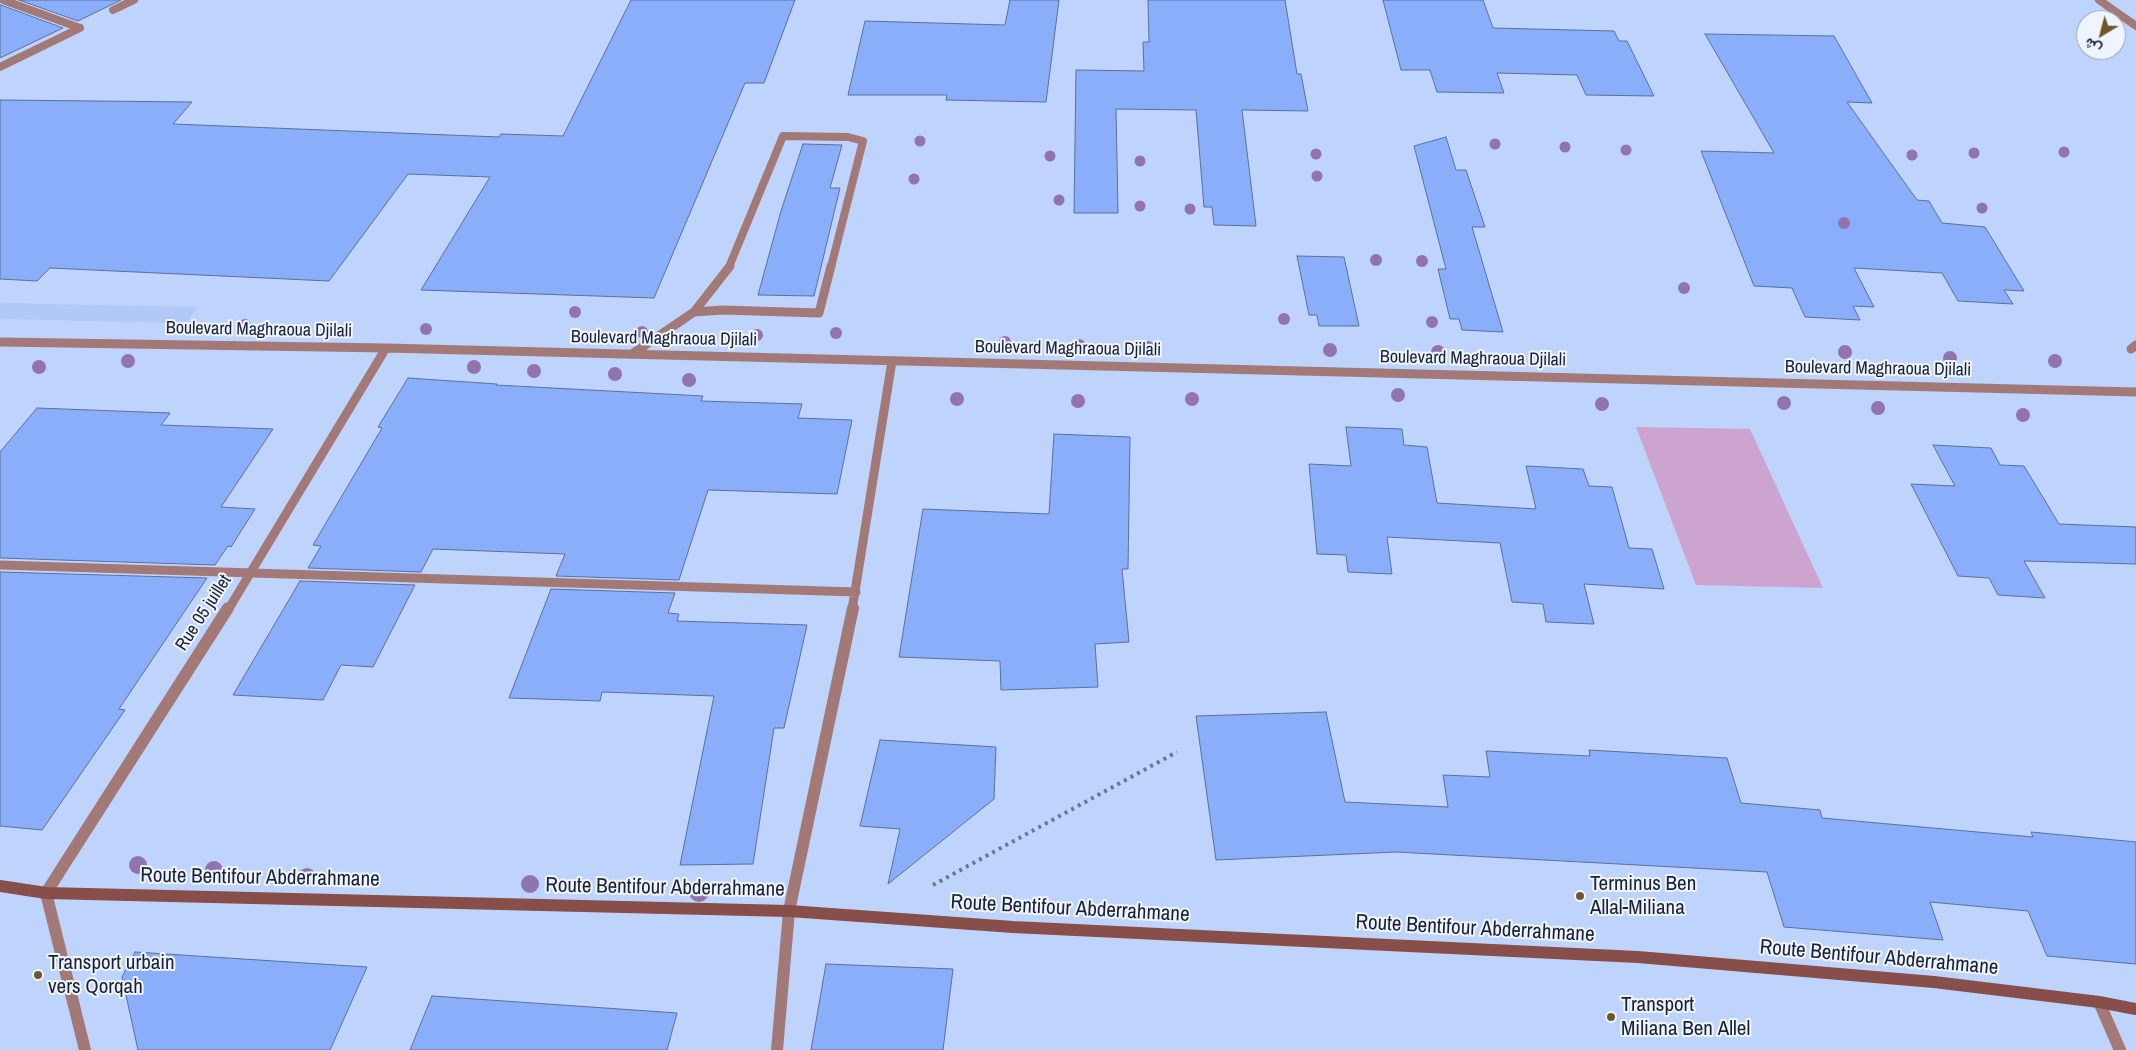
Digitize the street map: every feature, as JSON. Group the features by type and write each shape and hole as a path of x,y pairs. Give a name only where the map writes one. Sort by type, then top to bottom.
{"main road":[{"name":"Route Bentifour Abderrahmane","path":"0,886 46,893 789,911 1013,926 1638,957 1934,982 2099,1002 2136,1009"}],"street":[{"path":"0,67 80,28 3,0"},
{"path":"113,10 134,0"},
{"path":"2098,0 2136,26"},
{"path":"632,354 694,312 729,267 783,136 848,136 862,141 820,312 723,310 694,312"},
{"name":"Boulevard Maghraoua Djilali","path":"0,342 386,348 2136,392"},
{"name":"Rue 05 juillet","path":"46,893 251,573 386,348"},
{"path":"777,1050 789,911 856,592 892,361"},
{"path":"0,565 856,592"},
{"path":"46,893 85,1050"},
{"path":"2099,1002 2120,1050"}],"path":[{"path":"933,885 1178,752"}],"shaded area":[{"path":"0,303 198,307 186,323 0,319"},
{"path":"1636,427 1750,429 1823,588 1696,585"}],"building":[{"path":"19,0 121,0 78,21"},
{"path":"631,0 795,0 764,83 745,83 654,298 421,290 490,177 408,174 329,281 50,268 37,281 0,279 0,100 192,102 173,124 499,137 501,134 563,136"},
{"path":"1010,0 1059,0 1046,102 946,100 947,95 848,95 865,21 1005,25"},
{"path":"1148,0 1285,0 1297,74 1301,74 1308,111 1242,110 1256,226 1214,225 1212,207 1204,207 1196,110 1116,109 1118,213 1074,213 1076,70 1144,71 1143,42 1149,42"},
{"path":"1383,0 1483,0 1493,28 1614,31 1619,41 1627,41 1654,96 1586,95 1577,75 1497,73 1504,93 1437,92 1430,70 1401,70"},
{"path":"1,5 63,28 0,58"},
{"path":"1705,34 1834,36 1872,103 1847,102 1917,200 1929,201 1942,223 1985,227 2024,291 2004,290 2013,304 1958,301 1942,273 1854,268 1874,307 1853,306 1860,320 1805,317 1792,288 1754,286 1701,151 1774,153"},
{"path":"1446,137 1456,170 1466,170 1485,227 1472,227 1503,332 1462,330 1459,319 1450,319 1438,269 1446,269 1414,146"},
{"path":"803,144 842,145 830,188 840,188 814,296 758,295 781,211"},
{"path":"1297,256 1344,257 1359,326 1319,326 1317,315 1309,315"},
{"path":"408,378 496,385 703,396 701,401 802,404 798,418 852,420 837,494 708,490 679,580 556,576 565,554 433,549 421,572 308,568 321,546 313,545 382,428 378,427"},
{"path":"37,408 170,413 161,425 273,429 221,507 255,509 231,547 228,546 215,565 0,558 0,452"},
{"path":"1346,427 1402,429 1404,445 1427,447 1437,503 1536,509 1526,466 1583,469 1589,486 1612,487 1629,548 1652,549 1664,589 1584,584 1594,624 1546,622 1543,604 1512,602 1500,543 1387,537 1392,574 1348,572 1346,555 1317,554 1309,464 1351,466"},
{"path":"1054,434 1130,437 1128,569 1122,569 1129,642 1095,644 1098,687 1001,690 1000,661 899,657 923,509 1049,514"},
{"path":"1933,445 1991,448 2000,465 2024,466 2059,524 2136,527 2136,564 2024,561 2045,598 1998,595 1989,578 1958,576 1911,484 1955,486"},
{"path":"0,572 207,578 119,709 125,710 42,830 0,826"},
{"path":"300,581 415,585 373,667 341,665 323,700 233,695"},
{"path":"551,589 675,593 668,613 679,614 677,621 807,625 784,728 774,728 753,864 680,865 714,696 602,692 600,701 509,698"},
{"path":"1326,712 1345,802 1448,807 1443,775 1490,777 1486,751 1590,756 1589,750 1727,758 1741,803 1820,810 1822,818 2033,837 2031,832 2136,842 2136,964 2047,956 2028,911 1930,902 1943,940 1784,927 1767,872 1396,852 1216,860 1196,716"},
{"path":"880,740 996,747 994,799 888,884 900,829 860,826"},
{"path":"135,952 367,967 330,1050 138,1050 122,977"},
{"path":"826,964 953,969 943,1050 811,1050"},
{"path":"432,996 677,1013 667,1050 410,1050"}],"place":[{"name":"Terminus Ben Allal-Miliana","path":"1580,896"},
{"name":"Transport urbain vers Qorqah","path":"38,975"},
{"name":"Transport Miliana Ben Allel","path":"1611,1017"}]}
